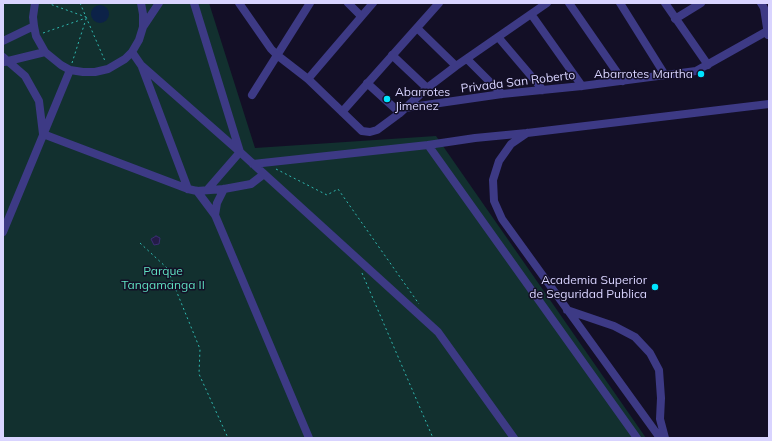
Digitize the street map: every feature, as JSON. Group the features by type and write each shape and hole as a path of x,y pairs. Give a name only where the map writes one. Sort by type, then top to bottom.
{"street":[{"path":"35,3 33,17 36,36 45,52 52,59 70,70 89,72 108,69 121,62 132,52 139,40 143,27 159,3"},
{"path":"141,3 143,27"},
{"path":"194,3 240,152"},
{"path":"239,3 271,49 277,55 308,79 362,131 370,132 377,130 402,111 427,88 456,66 547,3"},
{"path":"252,95 310,3"},
{"path":"348,3 362,16"},
{"path":"308,79 373,3"},
{"path":"342,112 439,3"},
{"path":"569,3 623,81"},
{"path":"620,3 665,75"},
{"path":"664,3 708,66"},
{"path":"675,19 701,3"},
{"path":"765,7 768,32"},
{"path":"531,14 582,86"},
{"path":"3,41 34,26"},
{"path":"416,28 456,66"},
{"name":"Privada San Roberto","path":"402,111 502,94 582,86 696,71 708,66 768,32"},
{"path":"498,37 543,90"},
{"path":"4,60 45,52"},
{"path":"132,52 141,64 438,332 514,438"},
{"path":"392,55 427,88"},
{"path":"467,59 502,94"},
{"path":"4,60 26,76 39,101 43,134"},
{"path":"141,64 188,189"},
{"path":"3,232 70,70"},
{"path":"368,83 402,111"},
{"path":"253,164 428,145 475,138 769,104"},
{"path":"527,133 511,144 499,161 493,180 494,201 502,219 660,438"},
{"path":"43,134 188,189 197,191 224,189 251,184 264,174"},
{"path":"428,145 637,438"},
{"path":"207,190 240,152"},
{"path":"215,215 217,203 224,189"},
{"path":"197,191 215,215 309,438"},
{"path":"567,310 614,326 634,337 650,352 659,370 661,398 660,419 665,438"}],"path":[{"path":"47,3 86,17"},
{"path":"80,3 108,69"},
{"path":"36,36 86,17"},
{"path":"70,70 86,17"},
{"path":"265,163 327,195 338,189 420,306"},
{"path":"140,243 167,268 200,349 199,374 228,438"},
{"path":"361,271 433,438"}],"green space":[{"name":"Parque Tangamanga II","path":"3,3 209,3 255,148 436,136 646,438 3,438"}],"water":[{"path":"100,5 106,8 109,14 106,20 100,23 94,20 91,14 94,8"}],"building":[{"path":"156,236 160,238 159,244 154,245 151,239"}],"place":[{"name":"Abarrotes Martha","path":"701,74"},
{"name":"Abarrotes Jimenez","path":"387,99"},
{"name":"Academia Superior de Seguridad Publica","path":"655,287"}]}
